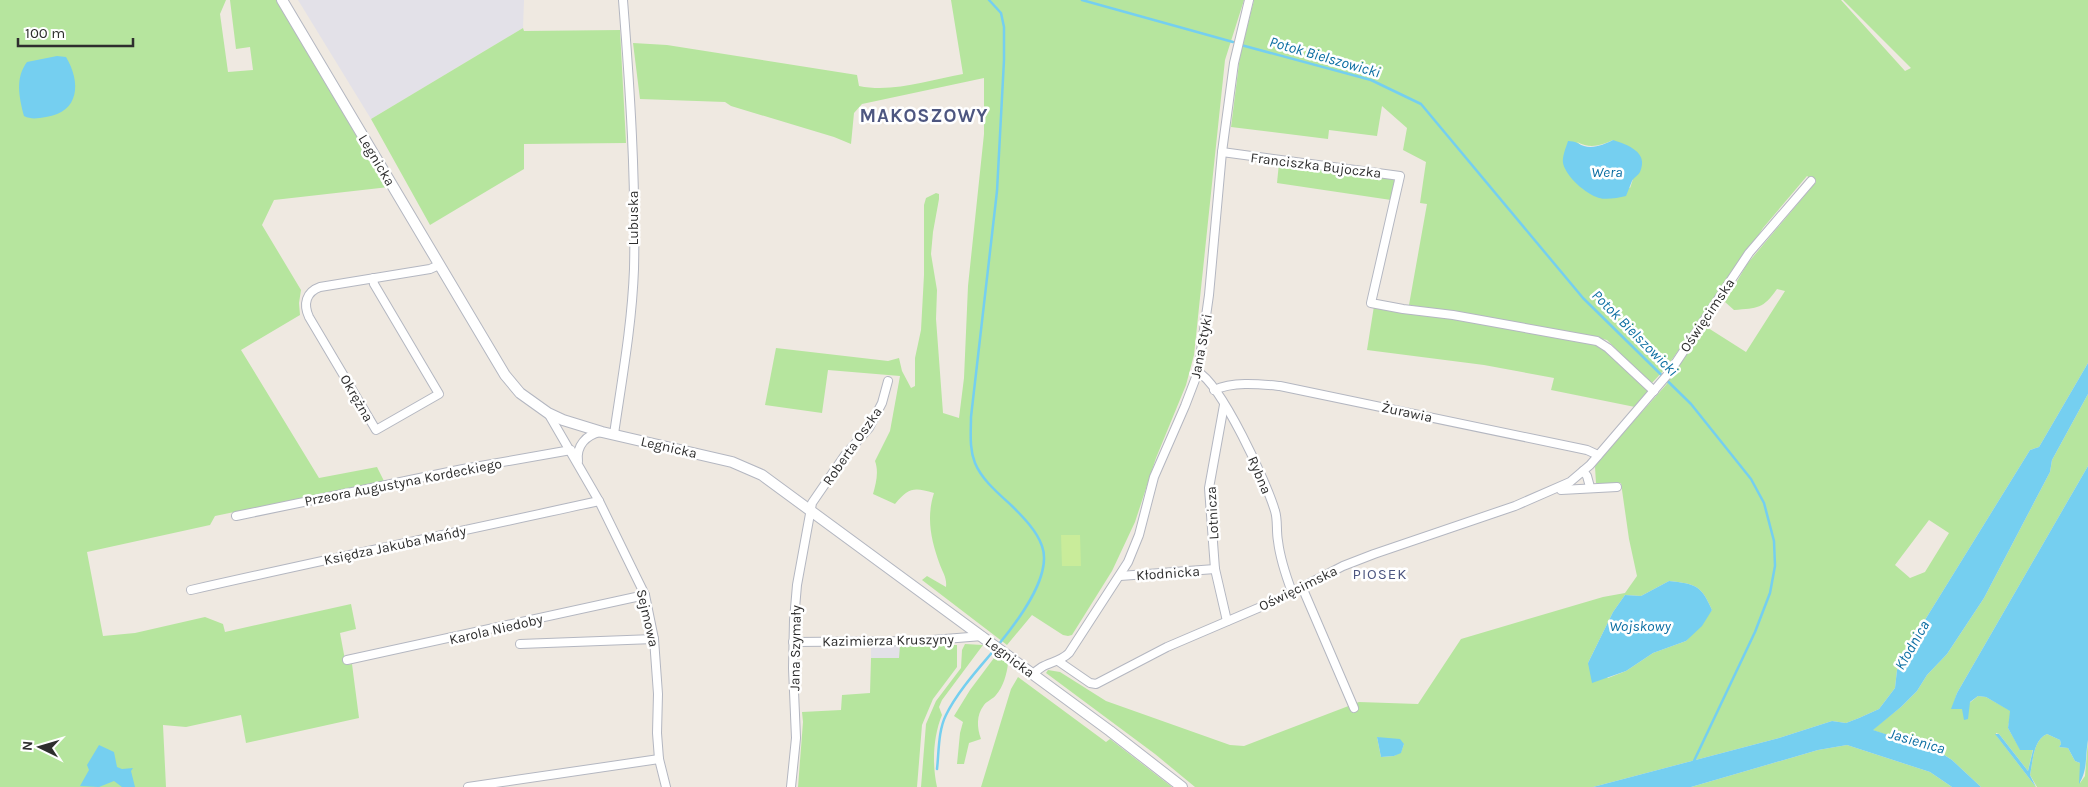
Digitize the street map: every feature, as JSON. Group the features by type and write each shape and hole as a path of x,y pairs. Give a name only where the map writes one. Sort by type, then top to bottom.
{"main road":[{"name":"Legnicka","path":"282,0 505,375 520,393 548,413 576,425 742,465 762,475 985,638 1182,787"}],"street":[{"name":"Lubuska","path":"614,434 628,333 634,270 633,149 623,0"},
{"name":"Jana Styki","path":"1033,675 1038,667 1067,656 1120,576 1135,545 1154,477 1198,372 1210,295 1222,152 1234,63 1249,0"},
{"name":"Franciszka Bujoczka","path":"1222,152 1400,176 1371,303 1403,309 1453,314 1597,341 1608,348 1654,391"},
{"name":"Oświęcimska","path":"1058,661 1090,683 1096,684 1161,650 1366,557 1501,512 1564,486 1583,471 1598,455 1669,373 1749,253 1811,180"},
{"name":"Okrężna","path":"373,278 374,284 439,394 376,430 309,317 306,303 313,290 373,278 430,269 439,265"},
{"name":"Rybna","path":"1198,372 1205,377 1214,390 1245,440 1273,504 1276,516 1278,546 1292,592"},
{"name":"Roberta Oszka","path":"811,510 812,503 845,455 868,428 882,404 888,381"},
{"name":"Żurawia","path":"1214,390 1223,386 1250,384 1290,388 1587,450 1598,455"},
{"name":"Lotnicza","path":"1224,405 1209,483 1215,569 1228,621"},
{"name":"Sejmowa","path":"548,413 599,501 645,595 654,638 657,670 659,758 666,787"},
{"path":"578,463 577,456 581,444 589,436 602,432"},
{"name":"Przeora Augustyna Kordeckiego","path":"236,516 453,471 571,450"},
{"path":"1583,471 1587,476 1590,488"},
{"name":"Oświęcimska","path":"1550,493 1617,487"},
{"name":"Księdza Jakuba Mańdy","path":"191,590 369,549 450,534 599,501"},
{"name":"Jana Szymały","path":"792,787 796,738 793,642 797,585 811,510"},
{"name":"Kłodnicka","path":"1120,576 1215,569"},
{"path":"1302,587 1354,708"},
{"name":"Karola Niedoby","path":"347,660 645,595"},
{"name":"Karola Niedoby","path":"520,644 654,638"},
{"name":"Kazimierza Kruszyny","path":"793,642 985,638"},
{"path":"468,787 659,758"}],"shaded area":[{"path":"298,0 524,0 523,28 371,119"},
{"path":"871,645 900,645 900,658 871,658"}],"green space":[{"path":"0,0 226,0 220,14 228,72 253,70 250,47 236,49 230,0 277,0 389,187 274,200 262,225 301,290 300,315 241,350 319,478 377,467 384,481 215,516 210,525 87,552 103,636 135,633 205,617 223,624 225,632 351,604 356,629 340,633 346,665 352,664 359,718 246,743 241,715 186,727 163,725 166,787 0,787"},
{"path":"951,0 1244,0 1225,60 1194,355 1186,385 1156,458 1135,522 1112,571 1072,635 1063,635 1032,615 1007,645 922,580 927,576 946,587 945,578 932,538 930,511 934,493 912,490 895,504 873,494 877,473 875,461 890,431 900,376 828,370 822,413 765,405 776,348 888,361 899,358 902,371 911,388 915,386 915,358 921,330 924,275 924,205 926,198 936,193 939,194 939,199 931,254 937,290 936,319 943,413 959,418 964,378 968,286 984,134 984,78 862,104 854,113 851,144 834,137 731,106 725,102 640,99 633,43 667,45 857,75 859,86 872,88 898,87 963,74"},
{"path":"1254,0 1841,0 1905,71 1911,68 1843,0 2088,0 2088,363 2039,447 2030,450 1907,649 1897,670 1895,688 1879,709 1846,723 1832,721 1779,738 1593,787 1195,787 1155,754 1046,673 1048,670 1060,672 1106,701 1230,745 1244,746 1359,702 1418,704 1461,639 1603,597 1625,593 1637,576 1629,539 1621,483 1596,483 1595,467 1597,462 1666,385 1705,326 1746,352 1785,291 1777,289 1764,304 1754,308 1734,310 1725,302 1747,264 1816,182 1807,176 1763,228 1736,271 1665,369 1651,384 1607,340 1409,305 1427,204 1420,203 1426,162 1403,150 1407,128 1382,106 1377,136 1329,130 1328,139 1231,127 1240,56","holes":["1613,140 1633,179 1630,188 1577,142 1591,146","1929,520 1949,533 1925,572 1910,578 1895,565","1669,581 1686,583 1701,591 1712,610 1686,641 1653,653 1626,671 1608,678 1588,663 1613,612 1625,595 1641,596","1377,737 1404,744 1401,752 1394,756 1381,757"]},
{"path":"523,28 524,31 620,30 626,143 524,144 524,169 430,225 371,119"},
{"path":"1279,163 1392,177 1395,182 1391,200 1277,183"},
{"path":"1374,306 1494,325 1602,346 1648,392 1635,407 1551,390 1554,378 1484,365 1367,350"},
{"path":"2088,394 2088,466 1957,693 1952,709 1962,709 1978,696 1986,697 2011,711 2008,728 2020,749 2033,749 2028,771 1999,734 1996,733 1996,735 2036,787 1981,787 1952,760 1938,751 1872,730 1901,707 1917,691 1927,675 1947,654 1984,598 2050,472 2052,460"},
{"path":"1061,535 1080,535 1081,566 1062,566"},
{"path":"965,644 983,645 942,700 939,707 942,715 934,751 937,787 921,787 926,724 936,701 961,668 962,650"},
{"path":"900,645 957,645 957,667 933,699 922,725 917,787 798,787 803,722 802,712 841,710 842,695 870,693 871,658 899,658"},
{"path":"997,654 1008,663 1007,672 1001,688 981,709 978,717 978,726 981,739 969,743 964,764 957,764 963,722 954,716 970,690"},
{"path":"1018,677 1106,742 1110,739 1172,787 981,787 1011,689"},
{"path":"2047,734 2060,740 2061,744 2059,747 2068,748 2075,761 2080,763 2080,783 2085,776 2088,740 2088,787 2037,787 2030,775 2033,757 2039,741"},
{"path":"1847,745 1930,772 1952,787 1691,787 1818,750"}],"water":[{"path":"57,56 66,57 74,76 75,86 71,102 66,109 57,114 35,118 24,116 19,88 23,68 27,62"},
{"name":"Wera","path":"1613,140 1636,150 1642,159 1642,165 1639,173 1632,181 1626,196 1609,199 1599,198 1583,189 1572,179 1563,163 1564,155 1568,141 1592,147"},
{"name":"Kłodnica","path":"2088,363 2088,394 2052,460 2050,472 1984,598 1947,654 1927,675 1917,691 1873,730 1938,751 1952,760 1981,787 1952,787 1930,772 1847,745 1818,750 1691,787 1593,787 1779,738 1832,721 1846,723 1879,709 1895,688 1897,670 1907,649 2030,450 2039,447"},
{"path":"2088,466 2088,740 2085,768 2079,784 2080,763 2075,761 2068,748 2059,747 2061,744 2060,740 2047,734 2039,741 2033,757 2030,775 2036,787 1995,734 1999,734 2028,771 2033,750 2020,750 2008,728 2010,711 1986,697 1978,696 1970,702 1968,719 1964,720 1962,709 1951,709 1957,693"},
{"name":"Wojskowy","path":"1669,581 1692,585 1704,595 1712,610 1702,626 1686,641 1653,653 1626,671 1592,683 1588,663 1613,612 1625,595 1641,596"},
{"path":"1377,737 1400,739 1404,744 1401,753 1394,756 1381,757"},
{"path":"99,745 114,752 117,767 122,769 133,768 131,771 135,787 122,787 114,781 99,787 80,786 89,770 87,765"}],"waterway":[{"path":"989,0 1001,13 1004,27 1004,60 997,191 971,417 971,446 978,469 991,486 1021,515 1033,530 1040,540 1044,558 1038,584 1031,598 1015,624 999,644"},
{"name":"Potok Bielszowicki","path":"1082,0 1233,42"},
{"name":"Potok Bielszowicki","path":"1241,45 1371,80 1421,104 1583,298 1691,404 1751,479 1764,503 1774,541 1775,566 1770,593 1755,632 1693,763"},
{"path":"937,769 943,721 962,689 995,649"}],"district":[{"name":"MAKOSZOWY","path":"924,115"},
{"name":"PIOSEK","path":"1380,574"}],"water label":[{"name":"Jasienica","path":"1917,741"}]}
